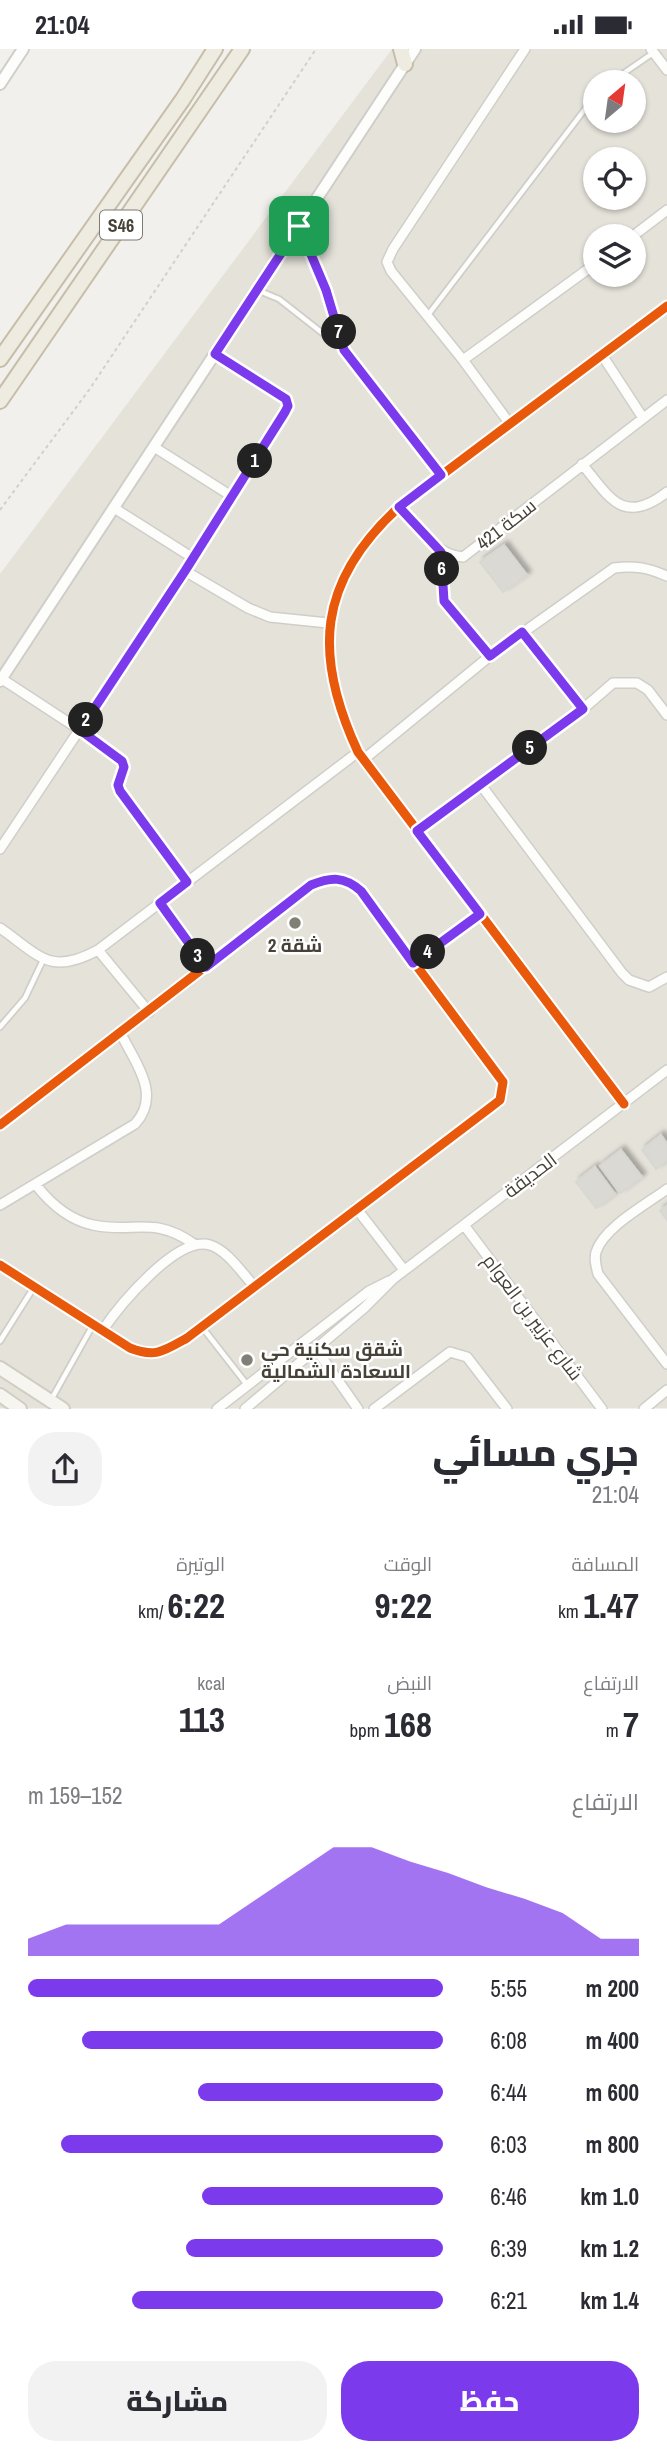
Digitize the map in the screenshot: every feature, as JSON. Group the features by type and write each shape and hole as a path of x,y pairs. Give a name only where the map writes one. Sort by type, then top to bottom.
{"highway":[{"name":"S46","path":"0,359 215,49"},
{"name":"S46","path":"0,401 242,49"},
{"path":"401,49 405,64"}],"main road":[{"path":"0,1368 63,1409"},
{"path":"0,1395 20,1409"}],"street":[{"path":"0,83 23,49"},
{"path":"187,882 120,791 118,785 124,767 122,761 80,730 1,680 415,49"},
{"path":"510,424 463,360 391,271 387,262 525,49"},
{"path":"653,51 667,70"},
{"path":"646,226 667,210"},
{"path":"463,360 583,273"},
{"path":"624,1104 360,756 342,717 335,693 328,658 328,623 338,594 359,552 377,527 399,507 667,306"},
{"path":"0,849 185,571 288,406 286,399 215,354"},
{"path":"602,355 643,418"},
{"name":"سكة 421","path":"441,552 463,557 667,400"},
{"path":"154,447 233,497"},
{"path":"582,464 612,500 621,505 643,507 667,492"},
{"path":"399,507 441,552 444,601 490,656"},
{"path":"114,508 193,558"},
{"path":"0,928 53,963 79,961 98,950 360,756 522,632 614,568 640,566 667,576"},
{"path":"185,571 248,608 270,617 328,623"},
{"path":"417,831 583,709 613,683 637,683 648,690 667,715"},
{"path":"481,785 621,973 629,980 649,987 667,977"},
{"path":"0,1125 311,885 327,879 341,879 352,883 361,891 503,1082 499,1100 491,1107 202,1326 175,1345 149,1355 130,1348 0,1265"},
{"path":"160,903 206,967"},
{"path":"413,963 480,914"},
{"path":"98,950 149,1012"},
{"path":"0,1205 135,1124 142,1115 147,1098 146,1086 121,1034"},
{"name":"الحديقة","path":"217,1409 369,1291 404,1271 667,1070"},
{"path":"36,1185 52,1202 82,1221 109,1226 153,1226 172,1231 194,1244"},
{"path":"667,1189 609,1232 596,1252 595,1262 598,1273 667,1364"},
{"path":"356,1208 404,1271"},
{"name":"شارع عزبير بن العوام","path":"464,1225 602,1409"},
{"path":"102,1331 138,1287 182,1250 194,1244 207,1244 219,1249 254,1286"},
{"name":"الحديقة","path":"245,1409 376,1297 393,1279"},
{"path":"316,1349 358,1409"},
{"path":"374,1409 450,1352 467,1357 507,1409"},
{"path":"644,1409 667,1390"}],"lane":[{"path":"627,70 653,51"},
{"path":"427,316 583,112"},
{"path":"299,226 326,290 344,350"},
{"path":"257,290 279,299 344,350 441,475"},
{"path":"522,632 583,709"},
{"path":"0,1027 25,998 44,958"},
{"path":"0,1341 34,1287"},
{"path":"51,1401 93,1325"},
{"path":"202,1326 248,1386"}],"path":[{"path":"0,510 89,390 316,49"}],"shaded area":[{"path":"392,49 667,49 667,1408 0,1408 0,574"}],"building":[{"path":"504,545 527,575 503,592 480,562"},
{"path":"661,1135 667,1144 667,1160 656,1169 642,1150"},
{"path":"621,1150 642,1177 620,1193 600,1166"},
{"path":"595,1167 615,1194 596,1208 576,1182"},
{"path":"667,1206 667,1220 660,1211"}],"cycle path":[{"path":"624,1104 358,752 343,717 334,683 330,652 331,621 338,592 352,563 372,535 399,507 667,306"},
{"path":"0,1125 311,885 331,879 343,880 361,891 503,1082 500,1100 187,1338 165,1350 153,1353 130,1348 0,1265"}],"place":[{"name":"شقة 2","path":"295,923"},
{"name":"شقق سكنية حي السعادة الشمالية","path":"247,1360"}],"route":[{"path":"299,226 326,290 344,350 441,475 399,507 441,552 444,601 490,656 522,632 583,709 417,831 480,914 413,963 361,891 352,883 341,879 327,879 311,885 206,967 160,903 187,882 120,791 119,779 124,767 122,761 80,730 233,497 288,406 286,399 215,354 299,226"}]}
